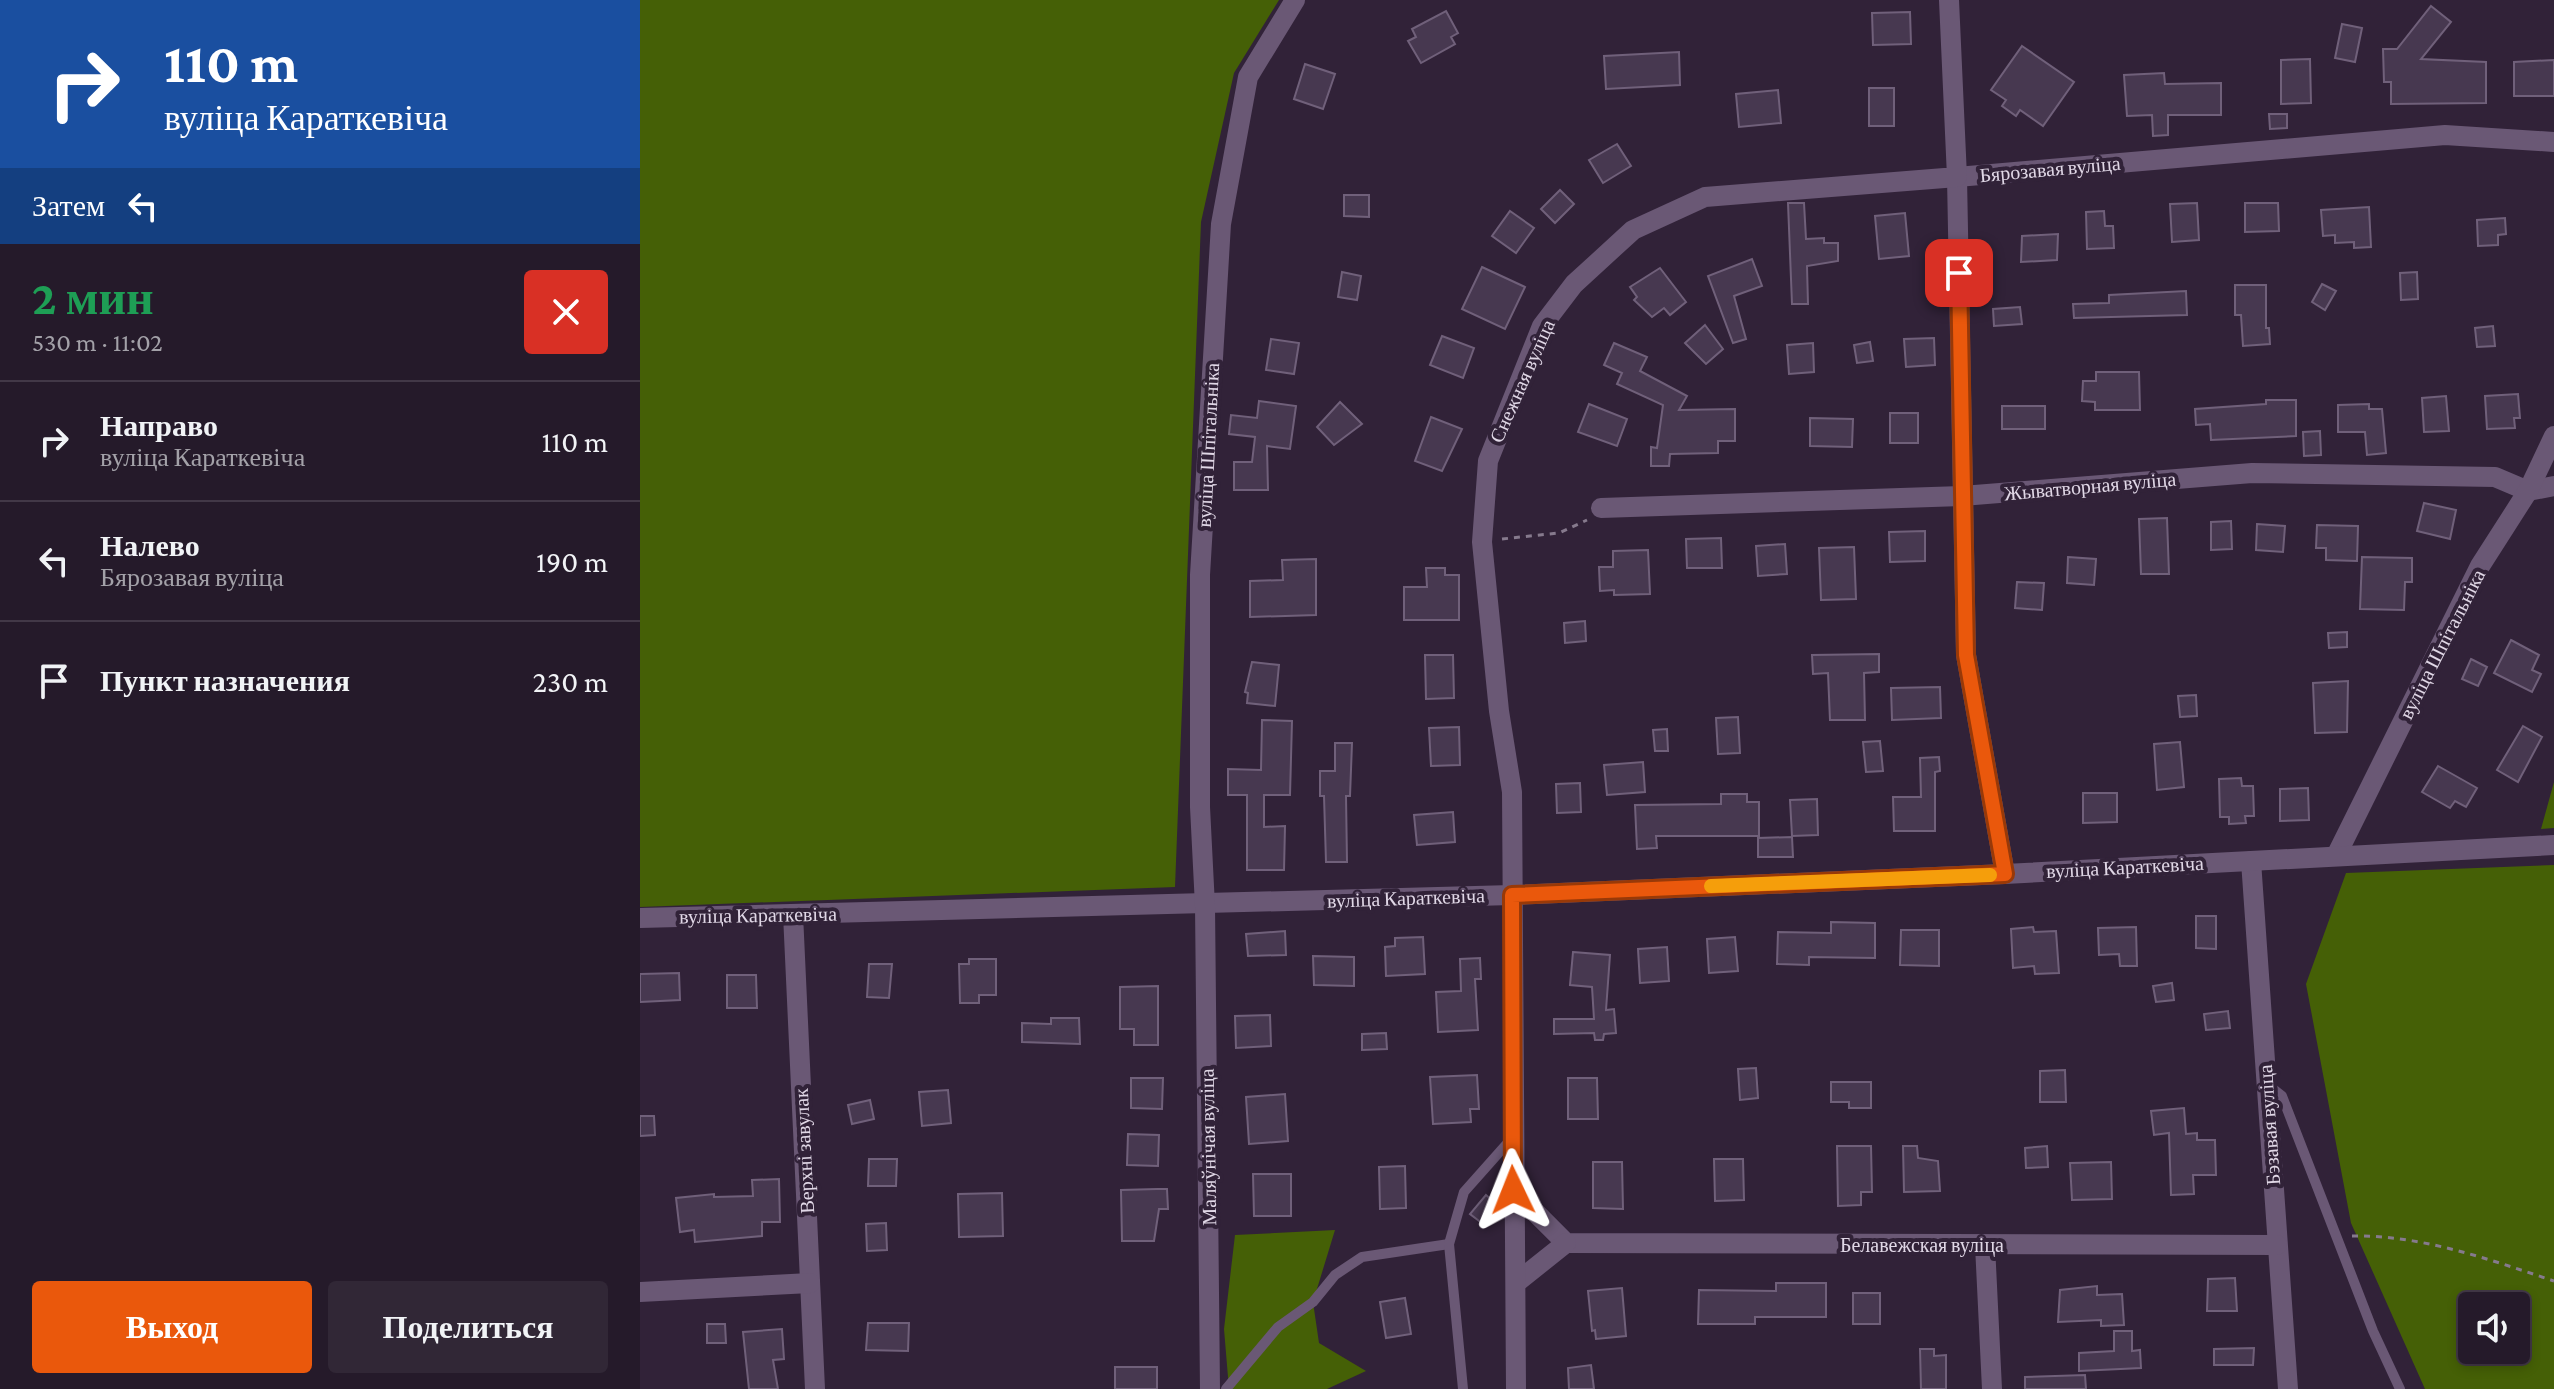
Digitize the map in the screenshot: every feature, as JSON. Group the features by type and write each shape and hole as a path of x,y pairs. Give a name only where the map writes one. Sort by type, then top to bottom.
{"street":[{"name":"вуліца Шпітальніка","path":"1205,906 1200,807 1200,575 1221,224 1248,77 1295,0"},
{"path":"1949,0 1957,177"},
{"name":"Бярозавая вуліца","path":"2005,874 1966,655 1957,177 2445,135 2554,142"},
{"name":"Снежная вуліца","path":"1512,895 1512,792 1499,711 1482,542 1488,461 1542,326 1574,284 1633,230 1705,197 1957,177"},
{"name":"вуліца Шпітальніка","path":"2336,856 2480,566 2528,491 2554,436"},
{"name":"Жыватворная вуліца","path":"1601,508 1962,496 2252,473 2495,477 2528,491"},
{"path":"2528,491 2554,486"},
{"name":"вуліца Караткевіча","path":"640,918 1205,906 1512,895 2005,874 2554,845"},
{"name":"Бэзавая вуліца","path":"2251,861 2288,1389"},
{"path":"1512,895 1516,1389"},
{"name":"Маляўнічая вуліца","path":"1205,906 1210,1389"},
{"name":"Верхні завулак","path":"793,914 815,1389"},
{"path":"1513,1190 1566,1243 1517,1282"},
{"name":"Белавежская вуліца","path":"1566,1243 2277,1245"},
{"path":"1985,1245 1992,1389"},
{"path":"640,1292 810,1283"}],"lane":[{"path":"2266,1083 2282,1096 2339,1236 2373,1331 2400,1389"},
{"path":"1463,1389 1449,1244 1464,1192 1512,1138"},
{"path":"1226,1389 1278,1327 1313,1302 1335,1275 1362,1257 1449,1244"}],"path":[{"path":"1482,542 1559,533 1582,525 1601,508"},
{"path":"2339,1236 2392,1235 2475,1255 2554,1281"}],"green space":[{"path":"640,0 1279,0 1234,73 1201,222 1175,887 640,907"},
{"path":"2554,782 2554,828 2541,829"},
{"path":"2554,865 2554,1389 2425,1389 2351,1223 2306,984 2346,873"},
{"path":"1335,1230 1313,1302 1319,1343 1366,1371 1327,1389 1229,1389 1224,1329 1235,1235"}],"building":[{"path":"2431,6 2451,22 2421,59 2486,62 2486,103 2391,104 2391,82 2384,82 2383,49 2397,49"},
{"path":"1446,11 1458,33 1451,37 1455,44 1421,63 1408,41 1416,37 1412,29"},
{"path":"1910,12 1911,44 1873,45 1872,13"},
{"path":"2342,24 2362,28 2355,62 2335,58"},
{"path":"2022,46 2074,82 2043,126 2020,110 2016,116 2002,106 2006,100 1991,90"},
{"path":"1679,52 1680,85 1606,89 1604,56"},
{"path":"2310,59 2311,103 2281,104 2281,60"},
{"path":"2554,60 2554,96 2514,96 2514,62"},
{"path":"1305,64 1335,74 1323,109 1294,99"},
{"path":"2164,73 2165,84 2221,83 2221,115 2168,115 2168,135 2153,136 2152,115 2127,116 2124,75"},
{"path":"1869,88 1894,88 1894,126 1869,126"},
{"path":"1778,90 1781,123 1739,127 1736,94"},
{"path":"2269,114 2287,114 2287,128 2270,129"},
{"path":"1617,144 1631,166 1603,183 1589,160"},
{"path":"1560,190 1574,204 1555,223 1541,209"},
{"path":"1344,195 1369,195 1369,217 1344,216"},
{"path":"1788,203 1804,203 1806,239 1824,238 1824,243 1838,243 1838,261 1807,266 1808,304 1792,304"},
{"path":"2197,203 2199,240 2172,242 2170,204"},
{"path":"2245,203 2278,203 2279,231 2245,232"},
{"path":"2369,207 2371,247 2354,248 2354,242 2335,243 2335,235 2323,236 2321,210"},
{"path":"1510,211 1534,228 1516,253 1492,236"},
{"path":"2104,211 2105,226 2113,226 2114,248 2087,249 2086,212"},
{"path":"1905,213 1909,256 1879,259 1875,216"},
{"path":"2505,218 2506,234 2498,235 2498,245 2478,246 2477,220"},
{"path":"2058,234 2057,260 2021,262 2022,236"},
{"path":"1752,259 1762,286 1734,296 1746,339 1733,343 1708,276"},
{"path":"1482,267 1525,287 1505,329 1462,309"},
{"path":"1660,268 1686,302 1670,315 1664,308 1652,317 1634,300 1637,297 1630,287"},
{"path":"1342,272 1361,276 1357,300 1338,297"},
{"path":"2417,272 2418,299 2401,300 2400,273"},
{"path":"2322,284 2336,291 2325,310 2312,302"},
{"path":"2235,285 2266,285 2266,328 2269,328 2270,344 2243,346 2241,315 2235,315"},
{"path":"2186,291 2187,315 2074,318 2073,304 2109,303 2109,295"},
{"path":"2020,307 2022,324 1994,326 1993,309"},
{"path":"1705,325 1723,349 1706,364 1685,343"},
{"path":"2493,326 2495,346 2477,347 2475,328"},
{"path":"1442,336 1474,348 1463,378 1430,365"},
{"path":"1934,338 1935,365 1906,367 1904,339"},
{"path":"1271,339 1299,343 1294,374 1266,370"},
{"path":"1870,342 1873,361 1857,363 1854,345"},
{"path":"1614,343 1647,357 1640,371 1687,396 1679,410 1735,409 1735,441 1718,441 1718,453 1670,454 1669,466 1651,466 1651,447 1657,448 1663,405 1617,384 1622,373 1604,365"},
{"path":"1813,343 1814,372 1789,374 1787,345"},
{"path":"2096,372 2139,372 2140,410 2095,410 2095,402 2082,401 2083,381 2096,381"},
{"path":"2518,394 2520,418 2514,418 2515,428 2487,429 2485,396"},
{"path":"2446,396 2449,431 2424,432 2422,398"},
{"path":"2266,400 2296,400 2296,436 2211,440 2210,424 2196,425 2195,409 2266,404"},
{"path":"1259,401 1296,406 1290,449 1267,446 1268,490 1234,490 1234,462 1252,462 1255,437 1229,434 1231,415 1257,418"},
{"path":"1340,402 1362,424 1334,445 1317,427"},
{"path":"1589,404 1627,419 1617,446 1578,432"},
{"path":"2369,404 2369,409 2382,409 2386,453 2367,455 2365,432 2338,432 2338,405"},
{"path":"2002,406 2045,406 2045,429 2002,429"},
{"path":"1890,413 1918,413 1918,443 1890,443"},
{"path":"1431,417 1462,429 1442,471 1415,461"},
{"path":"1810,418 1853,419 1852,447 1810,446"},
{"path":"2320,431 2321,455 2304,456 2303,432"},
{"path":"2424,503 2456,510 2450,539 2417,531"},
{"path":"2167,518 2169,574 2141,574 2139,519"},
{"path":"2231,521 2232,549 2211,550 2211,522"},
{"path":"2257,524 2285,526 2283,552 2256,550"},
{"path":"2317,525 2358,526 2357,561 2326,560 2326,548 2316,548"},
{"path":"1925,531 1925,561 1890,562 1889,532"},
{"path":"1721,538 1722,568 1687,568 1686,539"},
{"path":"1785,544 1787,574 1758,576 1756,546"},
{"path":"1854,547 1856,599 1821,600 1819,548"},
{"path":"1648,550 1650,594 1614,595 1614,590 1600,591 1599,567 1613,567 1613,551"},
{"path":"2068,557 2096,559 2094,585 2067,583"},
{"path":"2362,557 2412,558 2412,582 2405,582 2404,610 2360,609"},
{"path":"1316,559 1316,615 1250,617 1250,581 1283,580 1282,560"},
{"path":"1426,568 1445,568 1445,575 1459,575 1459,620 1404,620 1404,587 1427,587"},
{"path":"2017,582 2044,583 2042,610 2015,608"},
{"path":"1585,621 1586,641 1565,643 1564,623"},
{"path":"2347,632 2347,647 2329,648 2328,633"},
{"path":"2511,640 2539,655 2532,670 2541,674 2532,692 2494,673"},
{"path":"1879,654 1879,672 1864,673 1865,720 1830,720 1828,673 1813,674 1812,655"},
{"path":"1425,655 1453,655 1454,698 1426,699"},
{"path":"2471,659 2487,667 2478,686 2462,679"},
{"path":"1252,662 1279,665 1275,706 1247,703 1248,693 1245,692"},
{"path":"2348,681 2347,732 2315,733 2313,683"},
{"path":"1940,687 1941,718 1892,720 1891,688"},
{"path":"2196,695 2197,716 2180,717 2178,696"},
{"path":"1738,717 1740,753 1718,754 1716,718"},
{"path":"1262,720 1292,721 1290,795 1264,795 1264,827 1285,826 1284,870 1247,870 1247,795 1228,795 1228,769 1261,770"},
{"path":"2523,726 2542,737 2518,782 2497,770"},
{"path":"1459,727 1460,765 1431,766 1429,728"},
{"path":"1667,729 1668,751 1655,751 1653,730"},
{"path":"1880,741 1883,771 1866,772 1863,742"},
{"path":"2180,742 2184,787 2157,790 2154,744"},
{"path":"1335,743 1352,743 1350,796 1346,796 1347,862 1326,862 1320,771 1335,771"},
{"path":"1939,757 1940,771 1935,772 1935,831 1894,831 1893,797 1921,797 1920,758"},
{"path":"1643,762 1645,792 1607,795 1604,765"},
{"path":"2438,766 2477,788 2466,807 2455,801 2450,808 2422,792"},
{"path":"2241,778 2242,786 2253,786 2254,816 2245,816 2246,823 2229,824 2229,817 2220,817 2219,779"},
{"path":"1580,783 1581,812 1557,813 1556,784"},
{"path":"2308,788 2309,820 2280,821 2280,789"},
{"path":"2083,793 2117,793 2117,822 2083,823"},
{"path":"1721,794 1747,794 1747,802 1759,802 1759,836 1656,836 1657,848 1637,849 1635,805 1721,804"},
{"path":"1817,799 1818,835 1792,836 1790,800"},
{"path":"1453,812 1455,842 1417,845 1414,815"},
{"path":"1792,837 1793,857 1758,857 1758,838"},
{"path":"2196,916 2216,916 2216,949 2196,948"},
{"path":"1831,922 1875,923 1875,958 1809,957 1809,965 1777,964 1778,932 1831,933"},
{"path":"2033,927 2034,932 2056,931 2059,973 2035,974 2034,966 2013,968 2011,929"},
{"path":"2136,927 2137,966 2120,966 2119,954 2099,955 2098,928"},
{"path":"1901,930 1939,930 1939,966 1900,965"},
{"path":"1285,931 1286,955 1248,956 1246,934"},
{"path":"1423,937 1425,974 1386,976 1385,947 1395,946 1395,938"},
{"path":"1735,937 1738,971 1709,973 1707,939"},
{"path":"1667,947 1669,981 1640,983 1638,949"},
{"path":"1573,952 1610,955 1606,1010 1614,1009 1616,1033 1604,1034 1603,1040 1595,1040 1594,1033 1554,1034 1554,1019 1594,1019 1592,987 1570,985"},
{"path":"1313,956 1354,957 1354,986 1314,985"},
{"path":"1480,958 1481,979 1475,979 1478,1030 1438,1032 1436,992 1461,991 1460,959"},
{"path":"969,959 996,959 996,995 979,995 979,1003 960,1003 959,964 969,964"},
{"path":"869,964 892,964 889,998 867,997"},
{"path":"679,973 680,1000 640,1002 640,974"},
{"path":"727,975 756,975 757,1008 727,1008"},
{"path":"2172,983 2174,1000 2156,1002 2153,986"},
{"path":"1158,986 1158,1045 1134,1045 1134,1029 1120,1029 1120,987"},
{"path":"2228,1011 2230,1028 2206,1030 2204,1014"},
{"path":"1270,1015 1271,1046 1236,1048 1235,1016"},
{"path":"1051,1018 1079,1018 1080,1044 1022,1042 1022,1023 1051,1024"},
{"path":"1386,1033 1387,1049 1362,1050 1362,1034"},
{"path":"1756,1068 1758,1098 1740,1100 1738,1069"},
{"path":"2065,1070 2066,1102 2040,1102 2040,1071"},
{"path":"1477,1075 1479,1109 1470,1109 1471,1122 1433,1124 1430,1077"},
{"path":"1131,1078 1163,1078 1162,1109 1131,1108"},
{"path":"1568,1078 1597,1078 1598,1119 1568,1119"},
{"path":"1831,1082 1871,1082 1871,1108 1849,1108 1849,1102 1831,1102"},
{"path":"948,1090 951,1123 922,1126 919,1092"},
{"path":"1285,1094 1288,1141 1249,1144 1246,1097"},
{"path":"870,1100 874,1119 852,1124 848,1105"},
{"path":"2184,1108 2186,1134 2197,1133 2197,1140 2215,1140 2216,1175 2193,1175 2194,1194 2171,1195 2169,1133 2154,1135 2151,1111"},
{"path":"640,1116 654,1116 655,1135 640,1136"},
{"path":"1128,1134 1159,1135 1158,1166 1127,1165"},
{"path":"1837,1146 1871,1146 1872,1192 1861,1192 1861,1205 1838,1206"},
{"path":"1903,1146 1917,1146 1918,1158 1938,1161 1940,1191 1904,1192"},
{"path":"2047,1146 2048,1167 2026,1168 2025,1148"},
{"path":"869,1159 897,1159 896,1186 868,1186"},
{"path":"1714,1159 1743,1159 1744,1200 1715,1201"},
{"path":"1593,1162 1622,1162 1623,1209 1593,1208"},
{"path":"2111,1162 2112,1199 2072,1200 2070,1163"},
{"path":"1405,1166 1406,1208 1380,1209 1379,1167"},
{"path":"1253,1174 1291,1174 1291,1216 1254,1216"},
{"path":"779,1179 780,1222 762,1222 762,1236 695,1242 694,1230 680,1232 676,1198 714,1194 714,1197 753,1196 752,1180"},
{"path":"1167,1189 1168,1209 1159,1209 1154,1241 1122,1241 1121,1190"},
{"path":"1002,1193 1003,1236 959,1237 958,1194"},
{"path":"1486,1195 1499,1206 1483,1224 1470,1214"},
{"path":"886,1223 887,1250 867,1251 866,1224"},
{"path":"2235,1278 2237,1311 2207,1311 2208,1279"},
{"path":"1776,1283 1826,1283 1826,1317 1755,1317 1755,1324 1698,1324 1699,1290 1776,1291"},
{"path":"2097,1286 2097,1295 2122,1294 2124,1325 2101,1326 2101,1320 2058,1322 2060,1290"},
{"path":"1622,1288 1626,1336 1596,1339 1595,1330 1592,1331 1588,1291"},
{"path":"1853,1293 1880,1293 1880,1324 1853,1324"},
{"path":"1405,1298 1411,1334 1386,1338 1380,1302"},
{"path":"868,1323 909,1323 908,1351 866,1350"},
{"path":"707,1324 725,1324 726,1343 707,1343"},
{"path":"782,1329 784,1359 773,1360 778,1389 749,1389 743,1332"},
{"path":"2114,1331 2132,1331 2132,1351 2140,1350 2141,1368 2079,1371 2079,1353 2114,1351"},
{"path":"2254,1348 2253,1365 2214,1365 2214,1349"},
{"path":"1920,1349 1934,1349 1934,1356 1946,1355 1946,1389 1921,1389"},
{"path":"1591,1365 1594,1389 1569,1389 1568,1368"},
{"path":"1115,1367 1157,1367 1157,1389 1115,1389"},
{"path":"2085,1375 2086,1389 2025,1389 2025,1377"}],"slow traffic":[{"path":"1711,886 1990,875"}],"route":[{"path":"1513,1190 1512,895 2005,874 1966,655 1959,273"}]}
